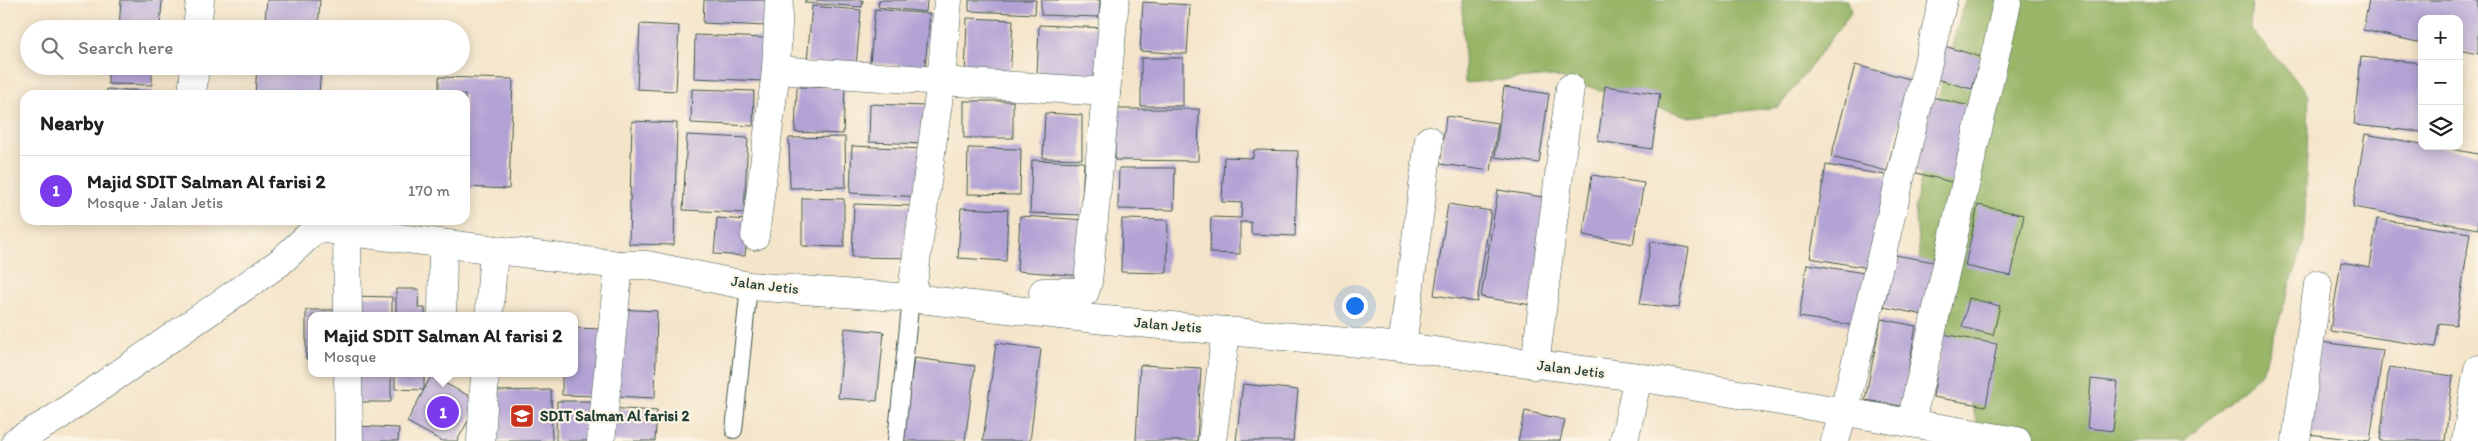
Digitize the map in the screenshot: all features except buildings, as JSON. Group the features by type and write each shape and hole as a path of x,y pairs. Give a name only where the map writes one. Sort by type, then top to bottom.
{"street":[{"path":"199,20 200,0"},
{"path":"755,236 776,70 779,0"},
{"path":"911,298 941,81 948,0"},
{"path":"1043,292 1085,292 1088,282 1115,0"},
{"path":"1835,441 1844,411 1944,0"},
{"path":"1911,422 2007,3"},
{"path":"776,70 1106,92"},
{"path":"193,90 194,75"},
{"path":"1535,365 1570,88"},
{"path":"1402,347 1429,140"},
{"name":"Jalan Jetis","path":"16,441 54,419 279,263 317,228 619,265 647,265 749,286 911,298 1226,331 1402,347 1638,377 2017,441"},
{"path":"347,232 348,312"},
{"path":"442,312 443,244"},
{"path":"489,312 494,250"},
{"path":"601,441 619,265"},
{"path":"2296,441 2318,284"},
{"path":"1212,441 1226,331"},
{"path":"2466,441 2478,369"},
{"path":"348,377 349,441"},
{"path":"481,441 485,377"},
{"path":"1624,441 1638,377"}],"lane":[{"path":"734,430 749,286"},
{"path":"896,441 911,298"}],"green space":[{"path":"1462,0 1848,0 1851,13 1779,107 1690,117 1553,76 1465,83"},
{"path":"1965,0 2252,0 2250,29 2309,94 2304,243 2262,373 2184,441 2028,441 1981,436 1957,356 1922,286 1915,207 1942,82"}],"place":[{"name":"Majid SDIT Salman Al farisi 2","path":"443,412"},
{"name":"SDIT Salman Al farisi 2","path":"522,416"}]}
